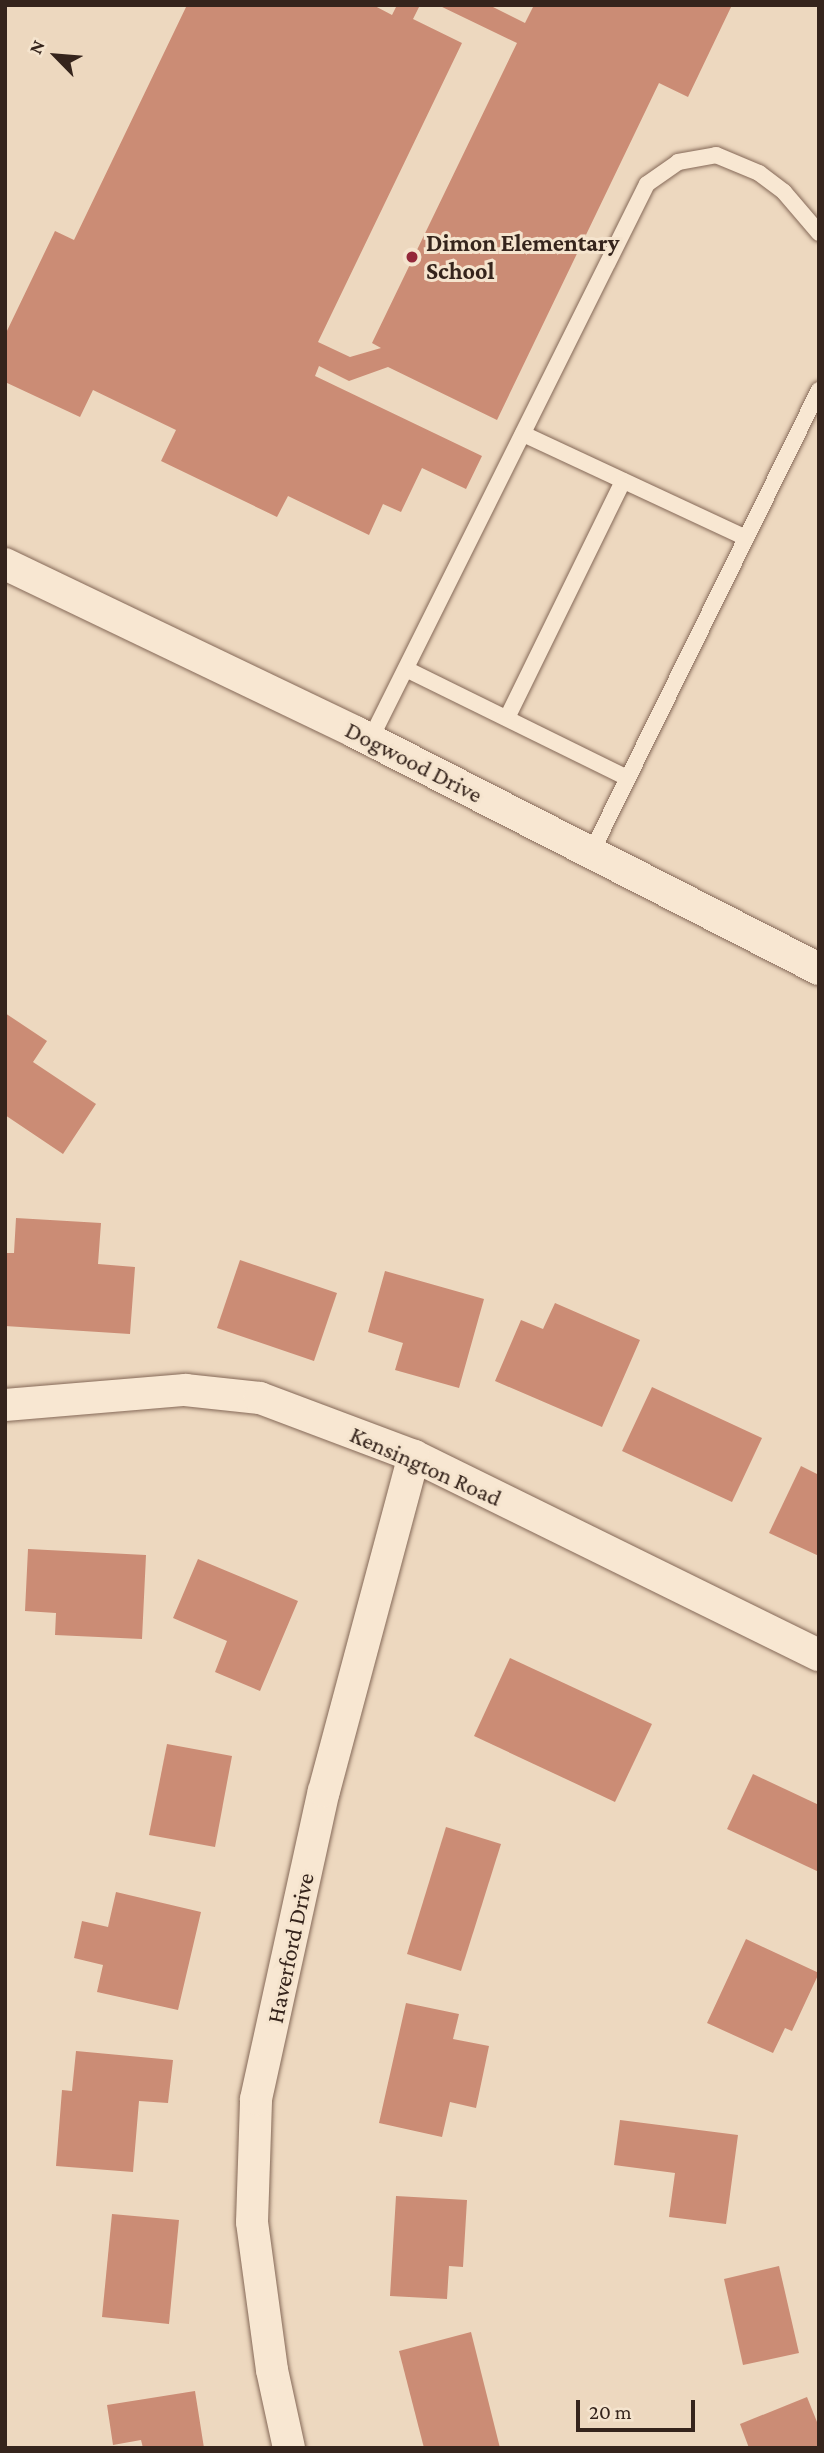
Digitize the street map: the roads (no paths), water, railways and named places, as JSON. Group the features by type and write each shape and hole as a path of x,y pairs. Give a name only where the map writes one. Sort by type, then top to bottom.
{"street":[{"name":"Dogwood Drive","path":"5,564 370,740 819,969"},
{"name":"Kensington Road","path":"5,1405 185,1390 260,1398 414,1456 819,1655"},
{"name":"Haverford Drive","path":"289,2448 271,2370 252,2222 257,2099 324,1791 414,1456"}],"lane":[{"path":"370,740 638,198 662,170 697,155 732,161 785,192 819,233"},
{"path":"591,853 819,390"},
{"path":"523,434 746,538"},
{"path":"507,718 623,481"},
{"path":"406,669 628,778"}],"place":[{"name":"Dimon Elementary School","path":"412,257"}]}
